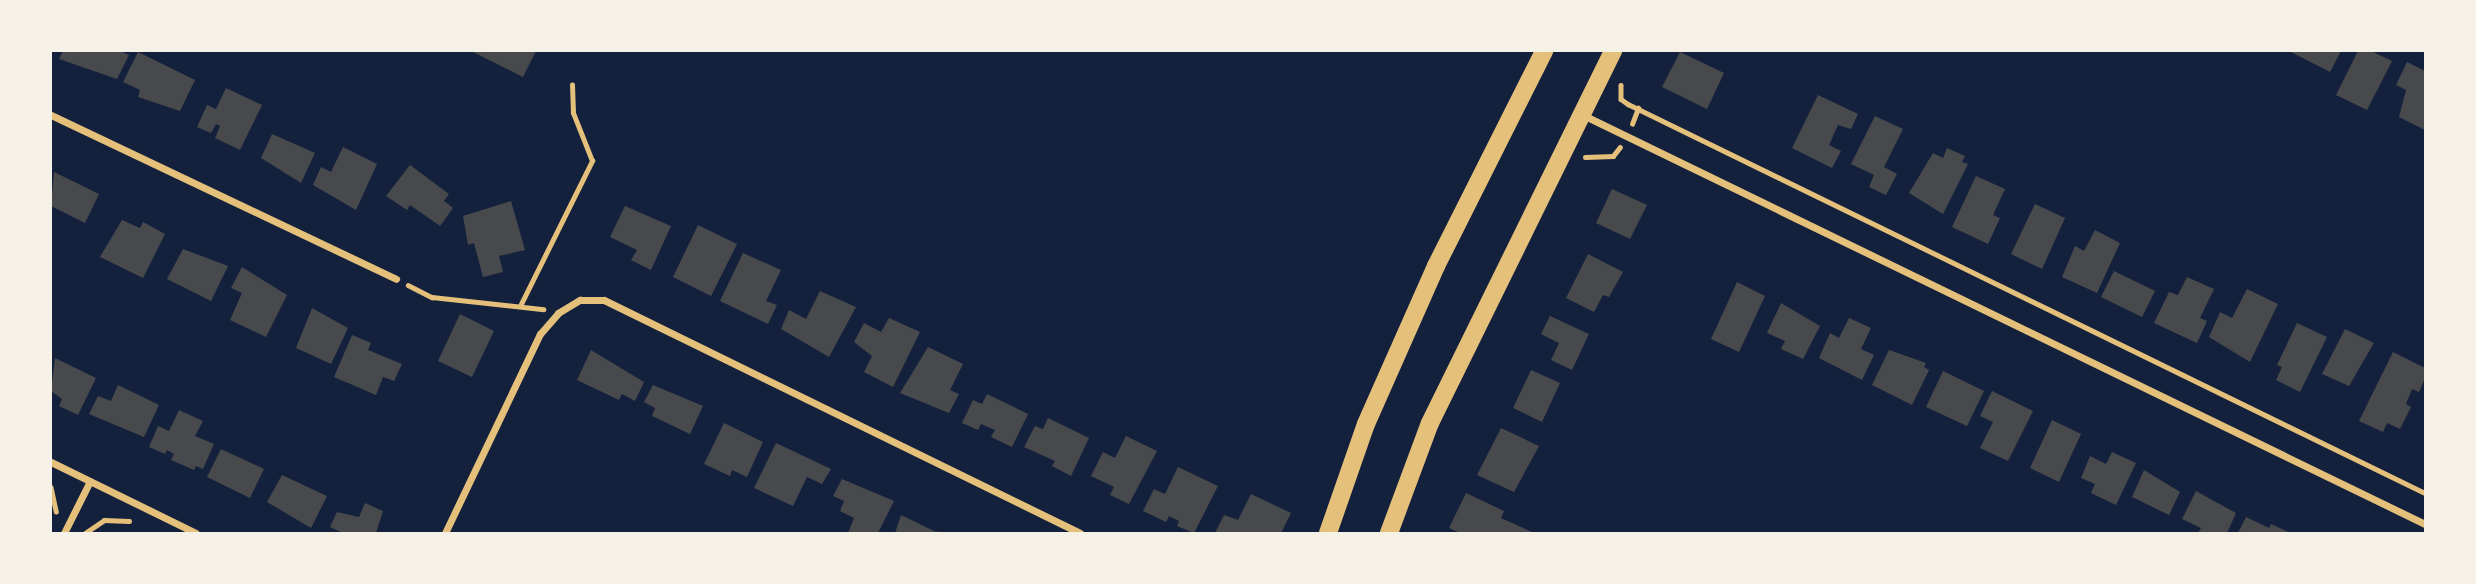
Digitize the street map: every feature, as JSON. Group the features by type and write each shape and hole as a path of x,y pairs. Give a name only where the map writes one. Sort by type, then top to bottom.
{"main road":[{"path":"1328,533 1366,424 1431,278 1544,51"},
{"path":"1388,533 1430,423 1614,51"}],"street":[{"path":"51,115 396,279"},
{"path":"1582,115 2425,524"},
{"path":"445,533 540,334 558,313 580,300 614,304 1080,533"},
{"path":"51,462 196,533"},
{"path":"64,533 90,481"}],"path":[{"path":"1623,79 1621,99 1628,104 2425,493"},
{"path":"521,304 592,161 573,113 572,85"},
{"path":"1577,170 1590,153 1613,156 1627,137"},
{"path":"396,279 432,297 521,304 558,313"},
{"path":"51,487 55,516"},
{"path":"85,533 93,524 114,518 135,524"}],"building":[{"path":"63,51 120,51 129,55 117,79 59,59"},
{"path":"471,51 536,51 523,77"},
{"path":"2289,51 2341,51 2330,72"},
{"path":"2358,51 2371,51 2392,61 2367,110 2336,95"},
{"path":"138,52 195,80 180,111 138,97 140,90 123,82"},
{"path":"1680,52 1724,73 1707,109 1662,87"},
{"path":"2407,62 2425,71 2425,130 2399,117 2406,90 2396,85"},
{"path":"226,88 262,105 240,150 215,138 220,126 216,124 211,133 197,127 207,105 216,109"},
{"path":"1818,95 1858,114 1851,129 1838,125 1829,145 1841,151 1832,168 1792,148"},
{"path":"1875,116 1903,129 1884,167 1897,174 1886,195 1869,187 1874,175 1851,164"},
{"path":"272,134 315,153 301,183 261,158"},
{"path":"343,147 377,164 356,210 313,185 321,167 331,172"},
{"path":"1947,148 1965,156 1962,162 1968,164 1943,214 1909,193 1933,153 1943,158"},
{"path":"410,165 449,194 444,201 453,208 440,226 410,205 407,210 386,196"},
{"path":"54,172 99,194 85,223 51,206"},
{"path":"1976,176 2005,189 1993,215 2000,218 1988,244 1952,227"},
{"path":"1612,189 1647,205 1630,239 1596,223"},
{"path":"511,201 525,250 499,256 503,272 483,277 474,243 468,245 463,216"},
{"path":"2035,204 2065,218 2042,269 2011,254"},
{"path":"625,206 671,226 651,270 631,260 637,250 610,237"},
{"path":"122,220 140,228 143,222 165,234 143,278 100,257"},
{"path":"698,225 737,244 711,296 673,277"},
{"path":"2095,230 2120,243 2097,293 2062,277 2075,246 2084,251"},
{"path":"183,249 228,266 211,301 167,279"},
{"path":"743,253 781,270 766,301 777,305 768,324 720,301"},
{"path":"1588,254 1623,272 1609,297 1603,295 1594,312 1566,298"},
{"path":"242,267 287,295 266,337 230,320 242,293 231,288"},
{"path":"2114,271 2155,291 2142,317 2101,297"},
{"path":"2187,277 2214,289 2200,318 2207,321 2197,343 2154,323 2169,292 2178,295"},
{"path":"1737,282 1765,296 1739,352 1711,339"},
{"path":"2247,289 2278,304 2250,362 2209,337 2220,312 2232,318"},
{"path":"820,291 856,307 829,357 781,329 789,310 806,319"},
{"path":"1781,303 1820,326 1803,359 1781,349 1785,341 1767,333"},
{"path":"312,308 348,328 331,364 296,348"},
{"path":"460,314 494,331 472,377 438,361"},
{"path":"1550,316 1589,334 1572,370 1551,360 1559,343 1541,334"},
{"path":"889,318 920,332 893,387 864,372 872,356 854,342 864,323 881,332"},
{"path":"1849,318 1871,328 1861,349 1874,355 1862,380 1819,358 1830,333 1839,338"},
{"path":"2297,323 2327,337 2300,392 2276,380 2282,367 2277,365"},
{"path":"2345,329 2374,343 2349,386 2322,374"},
{"path":"352,335 371,343 368,350 402,364 394,381 383,377 376,395 334,377"},
{"path":"928,347 963,364 950,390 959,394 949,413 900,393"},
{"path":"591,350 644,382 635,401 622,394 619,400 577,380"},
{"path":"1889,350 1926,363 1924,367 1929,370 1912,405 1872,385"},
{"path":"2393,352 2425,368 2425,378 2419,392 2412,389 2406,404 2411,407 2400,429 2387,423 2383,432 2359,421"},
{"path":"55,358 96,378 78,415 59,406 62,399 51,391"},
{"path":"1531,370 1560,383 1542,422 1513,408"},
{"path":"1943,371 1984,391 1967,426 1926,407"},
{"path":"118,385 159,405 144,437 89,414 98,396 111,401"},
{"path":"653,385 703,406 690,434 652,416 655,408 644,402"},
{"path":"1992,391 2033,411 2008,461 1980,448 1993,422 1980,416"},
{"path":"987,394 1028,414 1012,447 991,437 995,430 981,424 978,430 962,423 973,400 982,404"},
{"path":"179,410 203,421 195,436 214,444 203,469 196,466 194,470 171,460 174,454 167,450 165,454 149,447 158,426 169,431"},
{"path":"1048,418 1089,438 1071,476 1052,466 1055,461 1024,447 1035,426 1043,429"},
{"path":"2052,420 2081,434 2059,482 2030,468"},
{"path":"724,423 763,442 747,477 732,470 730,476 704,464"},
{"path":"1501,428 1539,446 1514,492 1477,475"},
{"path":"1126,436 1157,451 1129,504 1110,495 1114,487 1091,476 1103,452 1115,458"},
{"path":"776,443 831,469 822,484 807,477 793,506 754,488"},
{"path":"221,449 264,469 250,498 207,477"},
{"path":"2112,452 2136,463 2116,505 2091,493 2095,484 2081,478 2090,456 2106,464"},
{"path":"1178,467 1218,486 1194,533 1177,526 1179,521 1169,516 1166,522 1143,511 1154,489 1165,494"},
{"path":"2144,470 2180,492 2169,515 2132,497"},
{"path":"282,475 327,496 311,528 267,502"},
{"path":"842,479 894,501 878,533 848,533 854,518 840,511 844,501 833,496"},
{"path":"2196,491 2236,513 2227,533 2198,533 2201,528 2182,519"},
{"path":"1466,493 1504,511 1501,518 1534,533 1460,533 1449,528"},
{"path":"1251,494 1291,513 1281,533 1215,533 1224,515 1238,520"},
{"path":"365,503 383,511 376,533 343,533 330,527 337,512 359,517"},
{"path":"901,515 934,531 947,533 895,533"},
{"path":"2246,517 2269,528 2271,524 2291,533 2238,533"}]}
